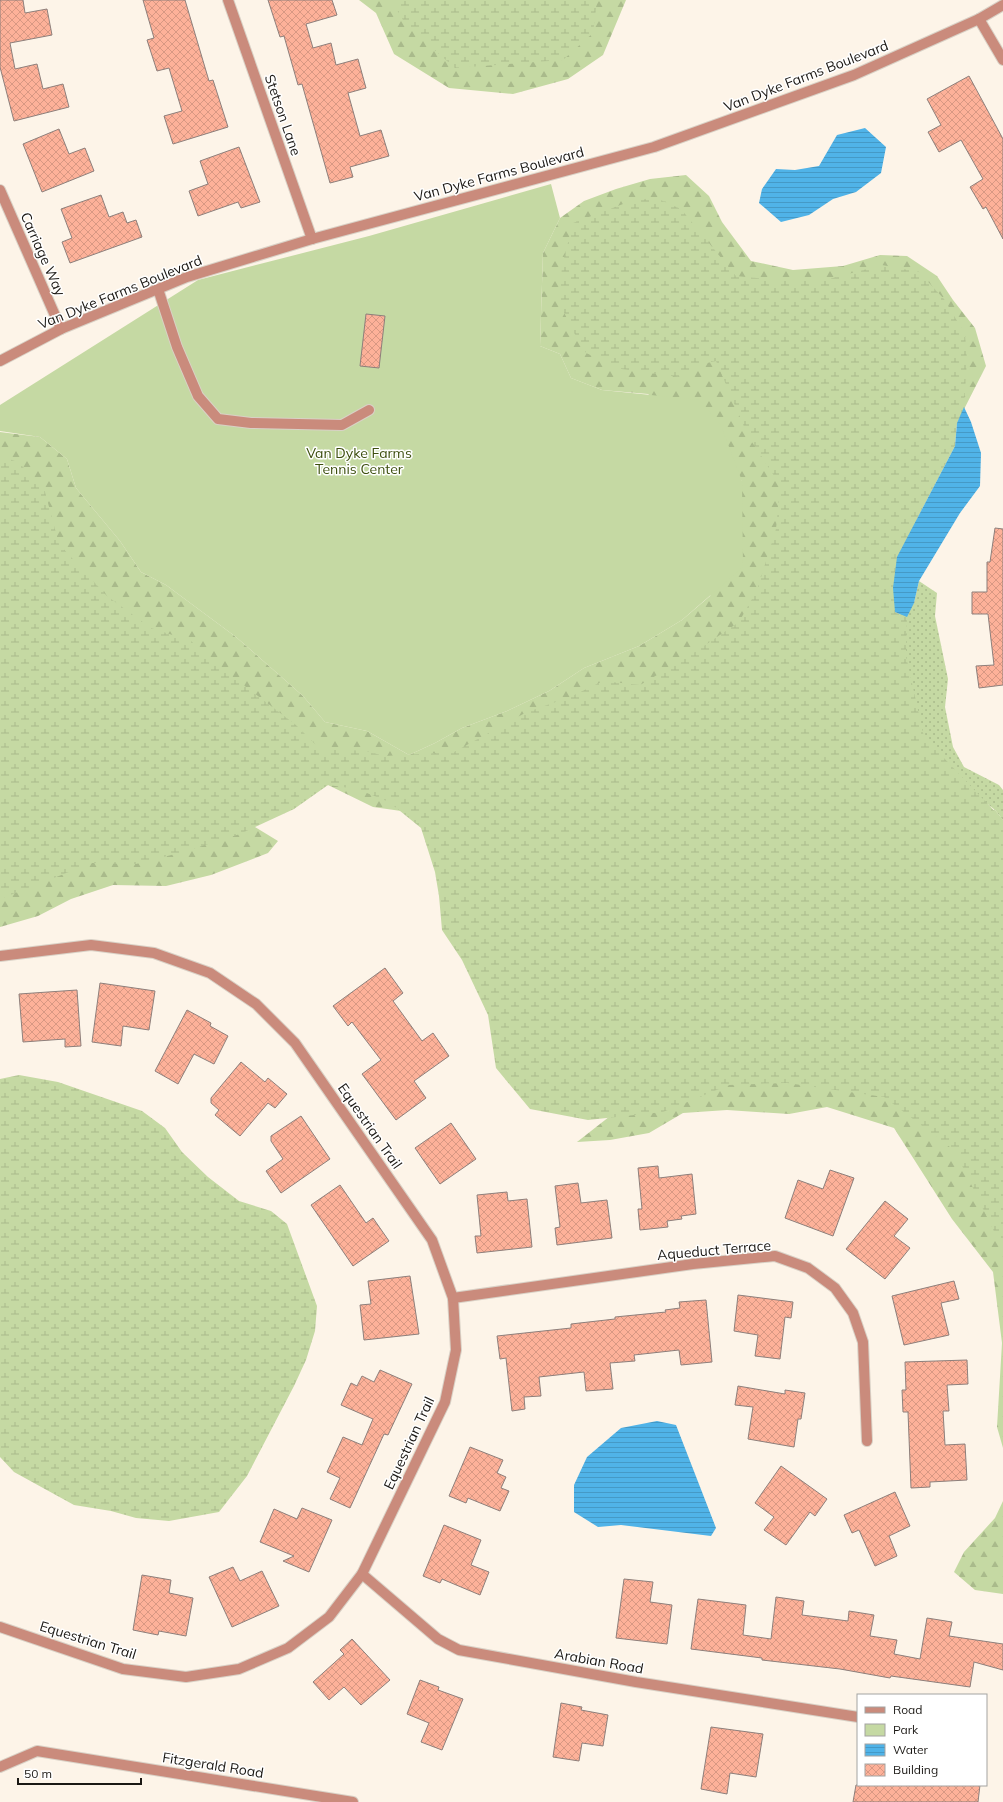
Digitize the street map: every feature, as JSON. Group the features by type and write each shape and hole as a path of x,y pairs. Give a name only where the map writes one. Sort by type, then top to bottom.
{"street":[{"name":"Stetson Lane","path":"228,0 312,239"},
{"name":"Van Dyke Farms Boulevard","path":"0,361 61,329 187,277 312,239 654,147 854,76 979,19 1003,5"},
{"path":"979,19 1003,60"},
{"name":"Carriage Way","path":"0,190 61,329"},
{"path":"158,289 177,347 198,396 218,419 251,423 342,425 369,410"},
{"name":"Equestrian Trail","path":"0,956 91,945 154,953 210,974 256,1004 296,1043 432,1240 453,1298 456,1350 445,1402 362,1574 328,1617 288,1648 239,1669 186,1677 123,1669 0,1627"},
{"name":"Aqueduct Terrace","path":"453,1298 693,1264 775,1256 808,1268 835,1288 853,1313 863,1342 866,1441"},
{"name":"Arabian Road","path":"362,1574 438,1640 459,1650 636,1682 857,1717"},
{"name":"Fitzgerald Road","path":"0,1766 37,1751 353,1802"}],"green space":[{"path":"359,0 626,0 603,55 568,79 513,94 449,88 394,54 376,13"},
{"path":"391,0 597,0 593,33 563,60 455,68 406,25"},
{"path":"686,175 709,196 722,222 751,261 793,270 843,266 880,255 907,256 937,276 953,300 975,328 986,366 957,423 937,479 850,643 958,813 995,810 1003,820 401,811 373,807 328,785 303,793 0,741 0,432 40,437 67,459 76,488 120,541 141,572 166,585 236,637 303,696 325,722 367,731 409,755 462,728 507,711 549,691 584,668 639,646 682,620 710,596 741,523 742,481 648,394 602,390 571,378 560,354 540,346 543,253 560,218 584,201 616,189 650,179"},
{"name":"Van Dyke Farms Tennis Center","path":"551,184 560,218 543,253 540,346 560,354 571,378 602,390 700,400 721,426 742,481 743,567 682,620 639,646 584,668 549,691 507,711 462,728 409,755 367,731 325,722 303,696 236,637 166,585 141,572 120,541 76,488 67,459 40,437 0,431 0,405 198,280 369,236"},
{"path":"654,197 681,209 736,276 775,280 829,279 882,265 919,272 944,299 965,334 967,359 964,407 957,423 955,446 917,519 895,612 907,617 906,656 924,737 1003,820 1003,1250 955,1151 884,1097 787,1083 729,1085 663,1112 588,1120 530,1109 496,1068 488,1015 462,960 442,930 435,872 421,828 389,802 357,789 328,785 294,809 240,834 183,852 136,864 92,863 0,899 0,456 18,462 44,488 59,544 107,596 151,628 191,641 225,671 296,725 319,748 365,751 385,756 454,752 525,713 572,696 603,681 640,685 686,658 739,622 757,590 776,529 780,485 748,436 716,361 698,365 678,377 621,369 586,353 559,302 562,266 573,223 623,204"},
{"path":"919,581 937,593 935,616 948,679 945,707 953,747 964,767 999,785 1003,790 1003,820 995,810 816,668 914,603"},
{"path":"0,787 211,823 255,827 278,841 268,853 211,875 166,886 113,885 71,899 38,916 0,927"},
{"path":"1003,1027 1003,1448 997,1427 1002,1343 993,1272 952,1219 894,1128 827,1107 789,1114 727,1110 683,1113 649,1133 610,1140 577,1142 642,1091"},
{"path":"19,1075 58,1082 142,1111 165,1128 182,1152 208,1177 239,1201 271,1211 287,1224 317,1306 315,1331 306,1360 294,1386 247,1476 219,1512 169,1521 136,1518 111,1511 74,1505 14,1472 0,1457 0,1079"},
{"path":"1003,1501 1003,1594 975,1590 954,1572 964,1552 995,1518"}],"water":[{"path":"865,128 886,147 881,173 856,192 833,199 809,215 781,222 759,203 762,189 776,169 795,170 819,166 837,135"},
{"path":"964,407 971,422 981,453 980,486 960,513 919,581 914,603 907,617 895,612 893,588 897,557 955,446 957,423"},
{"path":"657,1421 676,1425 716,1528 711,1536 621,1525 598,1527 574,1512 574,1485 587,1457 621,1428"}],"building":[{"path":"0,0 23,0 25,13 47,9 52,35 10,43 15,69 37,64 43,89 63,84 69,107 14,121 0,67"},
{"path":"143,0 185,0 209,81 213,80 228,127 173,144 164,116 182,111 169,68 157,71 147,40 154,38"},
{"path":"268,0 332,0 337,15 306,24 313,48 331,43 336,65 358,59 366,88 348,93 360,136 381,130 389,156 350,167 353,177 330,183 302,84 298,85 284,36 280,37"},
{"path":"969,76 1003,139 1003,239 986,207 983,209 970,187 983,179 961,140 939,152 928,132 941,125 927,99"},
{"path":"59,129 69,154 85,148 94,171 42,192 23,144"},
{"path":"239,147 260,202 241,208 238,202 198,216 189,191 208,184 200,161"},
{"path":"101,195 109,217 123,212 127,223 136,220 142,237 70,263 62,242 72,238 61,209"},
{"path":"366,314 385,316 379,368 360,366"},
{"path":"995,528 1003,529 1003,685 979,688 976,666 994,665 988,614 972,614 972,592 987,592 987,562 990,562"},
{"path":"385,968 403,993 393,1001 422,1041 433,1033 449,1056 414,1081 426,1098 396,1120 362,1074 381,1060 352,1022 348,1026 333,1006"},
{"path":"100,983 155,991 149,1030 123,1026 121,1046 92,1042"},
{"path":"77,990 81,1046 65,1047 65,1039 23,1042 19,994"},
{"path":"187,1010 211,1023 210,1026 228,1036 214,1064 194,1054 178,1084 155,1071"},
{"path":"241,1062 265,1082 268,1078 287,1094 275,1108 268,1103 240,1136 215,1115 219,1110 211,1103 211,1098"},
{"path":"301,1116 330,1159 281,1193 266,1171 283,1159 271,1141 271,1136"},
{"path":"451,1123 476,1159 440,1184 415,1148"},
{"path":"658,1166 659,1178 692,1174 696,1214 681,1216 682,1219 667,1221 668,1227 640,1230 638,1209 642,1209 638,1168"},
{"path":"830,1170 854,1178 833,1236 785,1218 798,1180 823,1189"},
{"path":"578,1183 581,1203 607,1200 612,1238 557,1245 555,1228 560,1227 555,1186"},
{"path":"340,1185 366,1223 373,1218 389,1241 353,1266 311,1205"},
{"path":"507,1192 508,1201 527,1199 532,1247 477,1253 475,1236 481,1236 477,1195"},
{"path":"885,1201 908,1219 894,1236 910,1248 885,1279 846,1249"},
{"path":"410,1276 419,1334 364,1340 360,1305 371,1304 368,1281"},
{"path":"954,1281 959,1299 941,1303 949,1335 904,1345 892,1296"},
{"path":"738,1295 793,1302 791,1318 785,1317 780,1359 755,1356 758,1335 734,1331"},
{"path":"706,1300 712,1362 681,1365 679,1350 634,1355 635,1361 610,1363 613,1389 586,1391 584,1372 539,1377 541,1396 524,1397 525,1409 512,1411 506,1358 500,1359 497,1336 571,1328 571,1324 615,1319 615,1317 666,1312 665,1310 680,1308 679,1302"},
{"path":"967,1360 968,1384 947,1385 949,1411 943,1411 945,1445 965,1444 967,1480 930,1482 930,1487 911,1488 908,1412 903,1412 902,1390 906,1390 905,1362"},
{"path":"380,1370 412,1384 388,1435 384,1434 350,1508 330,1499 340,1478 327,1472 343,1437 362,1445 373,1419 341,1405 351,1383 357,1386 362,1376 374,1382"},
{"path":"738,1386 785,1394 785,1390 805,1393 801,1419 798,1419 794,1447 748,1439 753,1407 735,1405"},
{"path":"470,1447 503,1460 497,1473 506,1477 501,1488 509,1491 500,1511 468,1498 466,1503 449,1496"},
{"path":"781,1466 827,1499 815,1516 810,1512 786,1545 764,1530 774,1517 755,1503"},
{"path":"895,1492 910,1526 889,1536 897,1556 875,1566 859,1530 852,1533 844,1515"},
{"path":"302,1508 332,1520 309,1572 283,1561 294,1556 260,1542 274,1509 297,1519"},
{"path":"444,1525 481,1540 471,1565 489,1572 480,1595 442,1579 440,1583 423,1576"},
{"path":"233,1567 240,1581 262,1571 279,1606 232,1627 209,1577"},
{"path":"142,1575 171,1580 169,1593 193,1598 186,1636 159,1631 158,1635 133,1630"},
{"path":"624,1579 653,1582 650,1602 672,1605 667,1644 616,1638"},
{"path":"776,1597 804,1601 802,1615 848,1621 849,1611 874,1615 870,1636 897,1640 894,1654 920,1659 927,1618 952,1622 949,1636 1003,1644 1003,1670 974,1662 970,1687 891,1676 890,1678 840,1669 762,1660 762,1658 691,1649 698,1599 746,1605 743,1635 771,1639"},
{"path":"352,1639 390,1680 361,1705 344,1687 329,1700 313,1682 344,1654 340,1650"},
{"path":"420,1680 439,1687 438,1690 463,1699 442,1750 421,1742 429,1723 407,1714"},
{"path":"561,1703 582,1707 581,1710 608,1715 603,1746 582,1743 579,1761 553,1757"},
{"path":"711,1727 763,1734 756,1777 730,1773 727,1794 701,1789"},
{"path":"856,1785 980,1786 978,1802 853,1802"}]}
